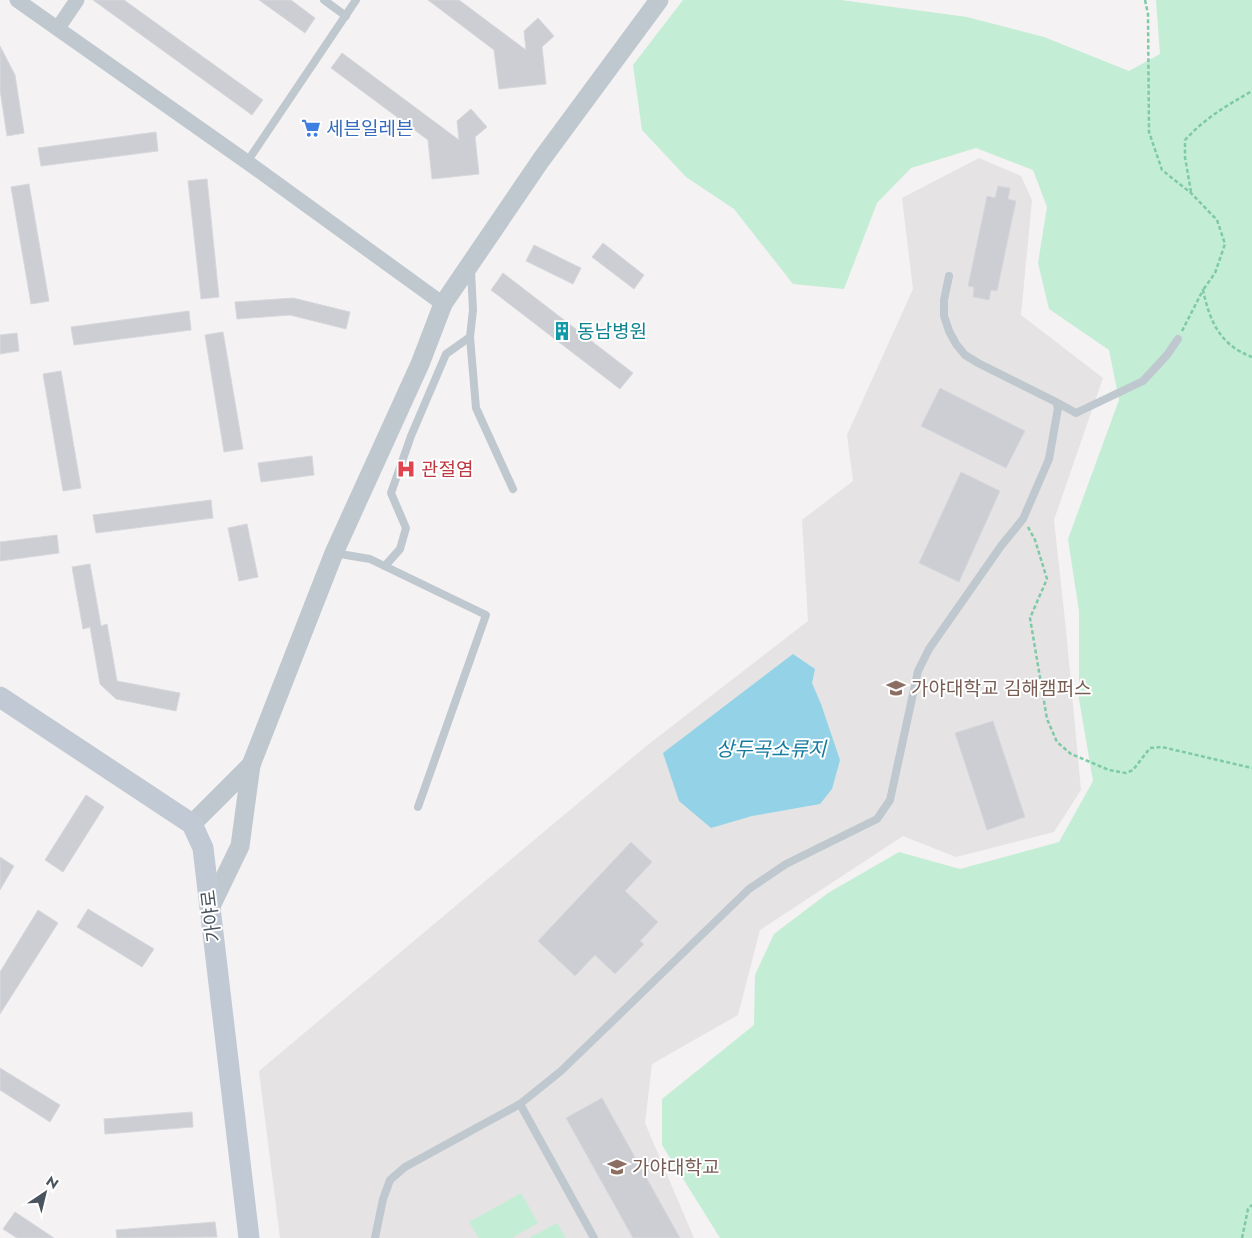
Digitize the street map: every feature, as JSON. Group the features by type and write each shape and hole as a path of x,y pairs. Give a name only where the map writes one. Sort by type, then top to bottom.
{"main road":[{"path":"0,697 192,824"},
{"name":"가야로","path":"192,824 203,848 249,1238"}],"street":[{"path":"17,0 247,162 443,304"},
{"path":"58,28 77,0"},
{"path":"210,908 240,846 251,764 334,553 420,364 443,304 541,160 659,0"},
{"path":"192,824 251,764"}],"lane":[{"path":"324,0 346,16"},
{"path":"247,162 356,0"},
{"path":"470,264 473,310 470,337 476,408 513,489"},
{"path":"950,276 944,300 944,316 956,344 966,355 1076,413 1143,381 1167,355 1178,339"},
{"path":"385,566 400,549 406,528 391,493 411,436 446,354 470,337"},
{"path":"375,1238 383,1199 390,1180 405,1166 520,1104 562,1071 748,889 786,864 877,819 890,800 918,671 929,649 1002,546 1024,519 1050,459 1058,408 1056,402"},
{"path":"334,553 370,560 385,566 486,615 418,807"},
{"path":"520,1104 594,1238"}],"path":[{"path":"1145,0 1148,14 1148,132 1162,170 1191,193 1217,220 1225,244 1215,273 1203,290 1178,339"},
{"path":"1191,193 1185,157 1185,140 1205,121 1224,107 1252,91"},
{"path":"1203,290 1210,318 1222,336 1233,348 1252,356"},
{"path":"1024,519 1035,540 1047,579 1030,618 1047,719 1058,742 1071,754 1109,770 1126,773 1133,770 1150,748 1162,748 1252,768"},
{"path":"1242,1238 1248,1209 1252,1205"}],"shaded area":[{"name":"가야대학교 김해캠퍼스","path":"979,158 1021,176 1032,200 1021,315 1103,378 1054,520 1081,790 1054,832 956,857 903,836 760,930 738,1015 652,1064 645,1123 694,1238 280,1238 259,1071 645,747 808,621 802,520 853,481 847,435 913,289 902,198"}],"green space":[{"path":"683,0 841,0 967,17 1044,37 1129,71 1160,54 1156,0 1252,0 1252,1238 720,1238 662,1145 662,1099 754,1025 755,975 774,934 828,893 899,852 960,869 1059,842 1093,781 1079,699 1079,611 1068,539 1119,400 1109,350 1049,309 1038,263 1047,207 1033,170 976,148 911,168 877,203 844,289 793,284 734,209 686,177 642,130 633,65"},
{"path":"521,1193 538,1223 512,1238 479,1238 469,1222"},
{"path":"557,1223 566,1238 529,1238"}],"water":[{"name":"상두곡소류지","path":"793,654 815,669 812,683 840,760 832,789 820,804 752,816 711,828 679,801 663,753"}],"building":[{"path":"93,0 124,0 263,100 252,115"},
{"path":"259,0 291,0 315,18 305,33"},
{"path":"428,0 459,0 526,50 524,31 538,18 554,36 542,47 546,84 499,89 494,50"},
{"path":"0,46 15,75 24,133 7,136 0,90"},
{"path":"342,53 459,140 457,121 471,109 487,127 475,137 479,174 432,179 428,140 331,68"},
{"path":"156,132 158,151 41,166 38,148"},
{"path":"207,179 219,297 201,299 188,181"},
{"path":"29,184 49,301 31,304 11,187"},
{"path":"998,186 1010,188 1008,199 1016,201 997,291 991,290 989,300 973,297 974,287 968,286 987,196 995,198"},
{"path":"603,243 644,275 634,289 592,257"},
{"path":"534,245 581,268 573,284 526,261"},
{"name":"동남병원","path":"503,273 633,373 620,389 491,290"},
{"path":"293,298 350,312 346,329 290,315 237,319 235,302"},
{"path":"189,311 191,330 74,345 71,327"},
{"path":"223,332 243,449 224,452 205,335"},
{"path":"17,333 19,351 0,354 0,335"},
{"path":"61,371 81,488 63,491 43,374"},
{"path":"940,388 1025,431 1006,468 921,426"},
{"path":"312,456 314,475 261,482 258,463"},
{"path":"961,472 1000,491 959,582 919,563"},
{"path":"211,500 213,518 96,533 93,515"},
{"path":"247,524 258,577 239,581 228,528"},
{"path":"57,535 59,553 0,561 0,542"},
{"path":"90,564 101,626 107,624 117,681 180,693 176,711 116,699 100,684 90,627 83,629 72,567"},
{"path":"993,721 1025,817 987,830 955,733"},
{"path":"86,795 104,807 63,872 45,860"},
{"path":"631,842 652,862 625,891 658,922 640,941 644,944 615,974 595,955 575,976 538,941"},
{"path":"0,857 14,866 0,890"},
{"path":"88,909 154,949 142,967 77,927"},
{"path":"38,910 58,923 0,1014 0,972"},
{"path":"0,1068 60,1105 50,1122 0,1090"},
{"name":"가야대학교","path":"602,1098 680,1238 633,1238 566,1118"},
{"path":"192,1112 193,1127 105,1134 104,1119"},
{"path":"15,1212 54,1238 17,1238 3,1229"},
{"path":"215,1222 217,1237 117,1238 116,1230"}],"place":[{"name":"세븐일레븐","path":"311,128"},
{"name":"동남병원","path":"562,331"},
{"name":"관절염","path":"406,469"},
{"name":"가야대학교 김해캠퍼스","path":"896,688"},
{"name":"가야대학교","path":"617,1167"}]}
